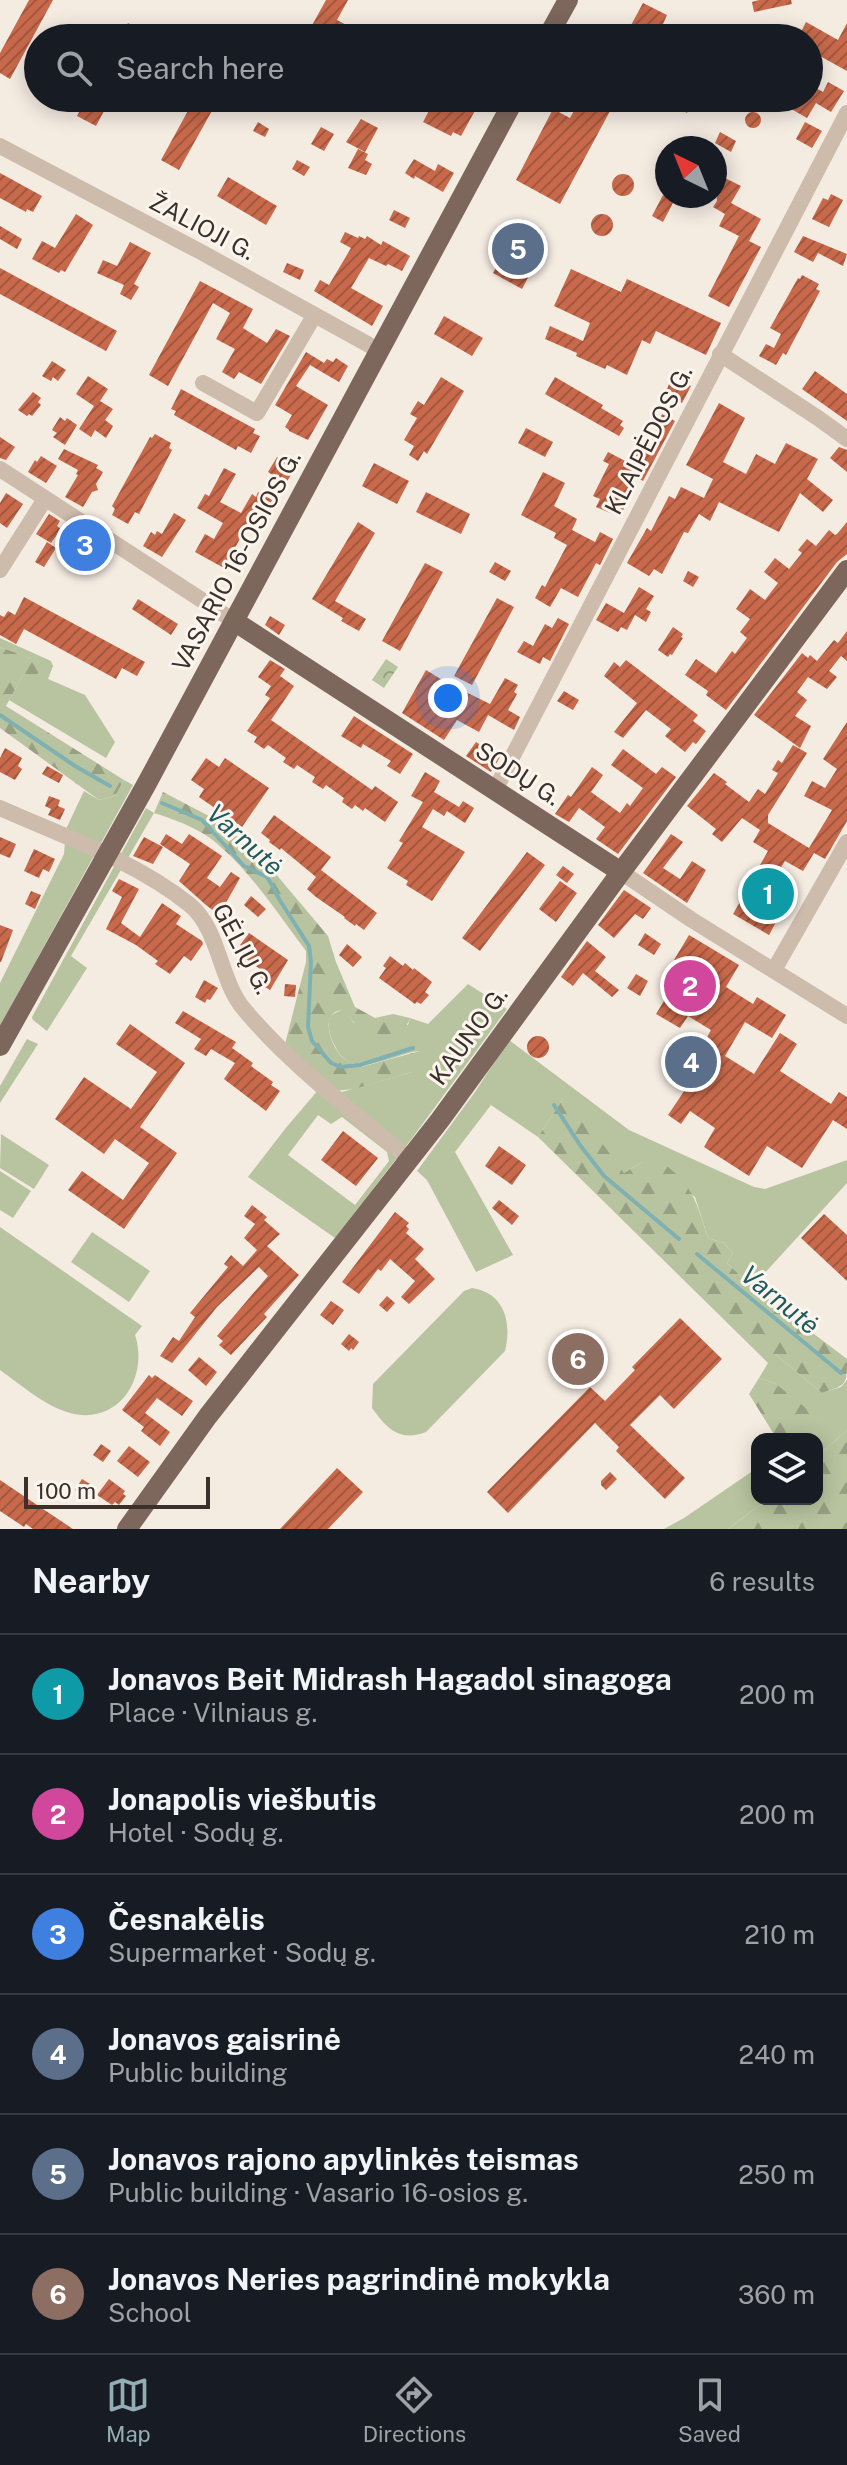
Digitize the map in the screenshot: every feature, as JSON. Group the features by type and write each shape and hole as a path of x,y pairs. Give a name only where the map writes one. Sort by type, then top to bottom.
{"main road":[{"path":"555,24 568,0"},
{"name":"VASARIO 16-OSIOS G.","path":"0,1046 234,621 508,112"},
{"name":"KAUNO G.","path":"127,1529 208,1416 410,1160 847,570"},
{"name":"SODŲ G.","path":"234,621 621,872"}],"street":[{"name":"KLAIPĖDOS G.","path":"495,790 847,113"},
{"name":"ŽALIOJI G.","path":"0,146 380,351"},
{"path":"203,383 257,413 314,316"},
{"path":"720,354 847,439"},
{"name":"SODŲ G.","path":"0,469 234,621"},
{"path":"0,570 45,499"},
{"name":"GĖLIŲ G.","path":"0,808 147,877 192,907 206,925 240,1005 296,1065 410,1160"},
{"path":"774,970 847,842"},
{"name":"SODŲ G.","path":"621,872 847,1016"}],"green space":[{"path":"0,638 51,661 53,666 48,679 85,695 115,742 106,758 9,700 23,675 40,662 0,647"},
{"path":"0,647 41,662 37,676 23,675 6,706 124,780 115,796 99,800 0,728"},
{"path":"386,659 398,667 384,688 372,680"},
{"path":"124,780 133,785 0,1026 0,983 64,854 66,829 84,791 99,800 115,796"},
{"path":"163,792 209,816 238,837 275,873 328,936 355,1007 375,1018 393,1014 410,1018 402,1030 382,1035 361,1028 344,1009 336,1012 330,1019 329,1031 333,1044 343,1058 361,1067 420,1051 422,1060 415,1070 354,1089 335,1091 285,1044 306,962 306,951 262,892 224,850 197,830 154,813"},
{"path":"146,808 154,813 71,956 87,968 47,1031 32,1017"},
{"path":"468,984 507,1009 335,1238 248,1177 324,1083 342,1092 412,1072 419,1051 361,1065 342,1057 330,1035 330,1016 344,1008 354,1023 408,1025 410,1018 428,1024","holes":["318,1115 331,1124 342,1117 387,1152 389,1161 355,1205 288,1155"]},
{"path":"27,1039 38,1044 0,1103 0,1086"},
{"path":"509,1040 629,1130 754,1187 765,1189 847,1160 847,1183 752,1287 727,1263 733,1253 724,1243 708,1238 695,1197 642,1162 624,1173 563,1099 538,1137 491,1105 455,1152 513,1255 476,1272 427,1180 417,1171"},
{"path":"563,1099 577,1109 624,1173 642,1162 660,1161 680,1178 696,1203 708,1238 724,1243 733,1253 727,1263 752,1287 847,1359 846,1379 841,1386 822,1393 775,1354 759,1354 538,1137"},
{"path":"1,1134 49,1165 34,1189 0,1168"},
{"path":"0,1171 31,1191 13,1218 0,1210"},
{"path":"0,1227 142,1326 135,1335 138,1367 134,1382 116,1405 87,1415 70,1413 42,1400 0,1370"},
{"path":"92,1232 150,1271 129,1302 71,1262"},
{"path":"472,1288 492,1296 504,1311 507,1330 505,1351 426,1432 409,1435 395,1432 372,1408 373,1384 464,1291"},
{"path":"759,1354 775,1354 822,1393 841,1387 847,1380 847,1430 823,1452 823,1433 802,1433 776,1384 759,1378 768,1363"},
{"path":"759,1378 776,1384 812,1413 802,1433 773,1433 749,1394"},
{"path":"847,1430 847,1529 728,1529 760,1505 823,1505 823,1452"},
{"path":"751,1472 751,1505 760,1505 728,1529 664,1529"}],"building":[{"path":"29,0 53,0 40,24 24,24 24,53 10,79 0,73 0,53"},
{"path":"326,0 348,0 337,20 345,24 313,24"},
{"path":"791,0 792,4 754,12 752,2"},
{"path":"643,3 667,15 663,24 632,24"},
{"path":"847,23 847,71 823,58 823,32 838,40"},
{"path":"828,82 844,91 831,112 823,107 823,92"},
{"path":"79,112 104,112 96,126 77,116"},
{"path":"187,112 211,112 179,170 161,160"},
{"path":"428,112 474,112 461,136 453,132 451,136 423,122"},
{"path":"551,112 570,118 573,112 609,112 560,204 516,180"},
{"path":"750,112 756,112 761,120 759,126 750,128 745,123 745,117"},
{"path":"796,112 811,112 807,118"},
{"path":"361,119 378,128 365,152 346,142"},
{"path":"258,122 269,129 265,137 253,131"},
{"path":"805,122 822,131 812,148 796,139"},
{"path":"321,127 334,134 324,151 311,144"},
{"path":"720,132 736,141 731,152 727,150 727,136 718,136"},
{"path":"358,149 368,154 365,160 372,164 366,175 348,168"},
{"path":"414,159 435,171 438,164 454,173 443,192 405,173"},
{"path":"297,160 310,167 304,176 292,169"},
{"path":"0,173 42,196 33,212 27,209 26,212 0,198"},
{"path":"623,174 631,177 634,185 631,193 623,196 615,193 612,185 615,177"},
{"path":"228,177 277,206 266,225 217,196"},
{"path":"727,179 741,186 731,203 761,219 749,241 761,247 729,307 708,296 739,236 719,226 725,214 715,208 727,208"},
{"path":"831,194 843,200 829,227 812,219 823,198 828,200"},
{"path":"656,208 670,208 663,222 652,216"},
{"path":"394,210 410,218 405,228 389,220"},
{"path":"76,214 93,225 65,272 61,270 59,273 32,259 42,241 55,248"},
{"path":"602,214 610,217 613,225 610,233 602,236 594,233 591,225 594,217"},
{"path":"522,219 541,229 519,269 530,274 522,289 493,273"},
{"path":"0,226 22,239 17,249 0,239"},
{"path":"345,232 358,238 365,239 367,236 381,245 383,241 410,256 402,271 369,258 351,288 383,306 372,326 314,291 320,280 329,285 351,248 340,242"},
{"path":"803,236 847,254 843,266 818,253 813,262 794,252"},
{"path":"130,242 151,253 134,284 139,287 131,300 120,294 124,285 97,273 103,260 117,266"},
{"path":"287,263 304,270 300,280 283,272"},
{"path":"0,268 117,331 106,351 0,294"},
{"path":"571,269 621,292 627,279 721,323 706,355 656,331 650,344 642,340 627,375 607,365 605,369 545,339 550,326 583,341 590,323 554,306"},
{"path":"802,275 819,284 816,289 820,291 786,355 783,353 776,365 759,356 766,344 774,348 781,334 770,328"},
{"path":"200,281 253,309 243,328 267,343 276,329 290,336 261,384 239,372 234,379 222,372 235,349 216,339 230,313 213,303 168,386 149,375"},
{"path":"444,316 483,338 472,356 434,334"},
{"path":"306,352 324,363 327,359 333,362 336,358 348,366 339,382 310,365 296,386 328,405 308,440 285,427 292,415 275,405"},
{"path":"52,361 66,370 58,381 42,376"},
{"path":"815,371 847,394 847,421 802,389"},
{"path":"88,376 108,389 100,401 113,409 105,420 113,426 106,438 95,430 91,437 79,429 94,406 76,394"},
{"path":"441,377 464,391 427,454 424,451 418,461 409,455 414,446 404,440 417,418 410,414 418,401 424,405"},
{"path":"555,377 603,405 601,408 623,421 620,425 624,428 619,436 545,394"},
{"path":"677,379 691,386 682,403 665,395 670,381 674,383"},
{"path":"181,389 255,429 253,433 260,436 251,453 238,446 236,450 174,415 176,411 171,409"},
{"path":"33,392 41,398 38,402 41,405 32,416 27,416 18,410"},
{"path":"719,403 745,418 723,462 746,474 756,454 775,464 786,443 818,459 807,479 833,500 823,512 800,493 779,532 719,502 710,521 699,514 688,533 684,532 662,574 654,569 649,576 627,563 647,528 651,531 669,496 675,499 681,487 704,498 713,479 686,465"},
{"path":"662,414 675,421 643,481 636,477 622,504 625,506 620,517 596,507 600,499 593,496 609,464 603,461 608,452 629,463 641,440 649,444 659,428 656,426"},
{"path":"60,417 77,425 65,445 53,437 57,433 52,430"},
{"path":"526,428 553,442 545,457 518,443"},
{"path":"155,434 171,443 169,448 172,450 139,514 135,512 128,524 112,515 115,509 112,506 150,437"},
{"path":"0,437 15,447 6,460 0,458"},
{"path":"839,447 847,450 847,472 830,458"},
{"path":"64,449 98,465 96,468 103,472 96,484 98,490 92,492 83,507 65,497 78,470 58,459"},
{"path":"41,456 57,466 46,483 28,472"},
{"path":"277,457 295,468 286,483 268,472"},
{"path":"374,463 409,481 397,504 362,486"},
{"path":"224,468 236,474 220,502 241,513 252,494 256,497 258,492 272,500 270,505 273,506 268,515 265,513 262,517 254,513 224,568 195,552 205,534 214,539 223,523 197,508 205,494 209,496"},
{"path":"543,472 565,483 554,506 577,519 572,530 595,542 600,532 613,539 578,597 561,588 550,607 535,598 542,585 545,587 567,545 554,538 556,533 521,515"},
{"path":"426,492 470,514 461,534 416,512"},
{"path":"6,493 23,504 7,528 0,523 0,503"},
{"path":"174,513 186,520 162,557 143,546 151,532 162,534"},
{"path":"49,514 60,521 57,526 61,529 51,543 36,534"},
{"path":"358,522 375,533 335,601 366,619 359,631 312,599"},
{"path":"847,522 847,554 837,562 726,710 706,695 708,691 685,675 696,659 716,673 732,651 735,654 747,638 740,632 750,619 736,609 750,589 765,600 778,583 764,572 775,558 789,569 802,553 798,550 807,539 816,546 829,530 835,535"},
{"path":"80,534 96,544 89,556 73,546"},
{"path":"47,542 56,548 44,567 35,562"},
{"path":"495,562 511,571 505,581 489,572"},
{"path":"425,563 443,572 400,651 382,641"},
{"path":"688,571 699,577 693,587 683,581"},
{"path":"639,587 654,596 646,609 651,612 646,622 635,615 627,630 621,627 618,632 596,620 606,603 624,613"},
{"path":"24,597 145,662 137,676 122,668 116,679 24,629 16,644 0,635 0,615 4,617 8,611 15,615"},
{"path":"497,598 514,607 472,685 454,676"},
{"path":"138,599 178,624 171,635 132,609"},
{"path":"270,616 285,625 279,635 265,625"},
{"path":"558,618 569,624 550,661 543,657 540,664 517,652 524,641 533,646 545,624 552,628"},
{"path":"673,627 683,634 683,638 668,657 658,650"},
{"path":"847,631 847,661 841,656 829,671 837,677 827,689 808,677 797,692 807,700 795,716 811,726 800,748 754,715 802,653 817,661 834,640 838,643"},
{"path":"270,660 285,669 280,676 294,686 271,720 372,790 375,786 398,802 385,822 365,808 363,811 355,805 352,809 342,802 344,798 326,785 323,789 312,782 315,777 297,765 294,769 283,762 286,758 268,745 264,749 254,742 257,737 247,731 270,698 265,695 271,686 258,677"},
{"path":"626,660 698,715 693,721 706,731 696,744 693,742 685,752 665,736 671,729 646,710 623,738 614,732 637,703 604,676 614,662 620,667"},
{"path":"426,670 444,681 431,702 451,715 464,691 490,704 505,678 518,685 514,692 517,694 508,710 520,717 514,730 488,715 479,732 457,720 444,740 402,713"},
{"path":"564,691 579,700 573,710 557,701"},
{"path":"354,716 413,754 400,774 387,766 391,761 363,744 361,748 341,736"},
{"path":"847,722 847,821 825,859 814,853 803,871 785,861 775,877 791,887 772,920 776,922 769,935 733,914 740,902 744,904 760,877 755,874 768,851 753,842 760,830 742,818 722,842 712,834 716,829 687,806 714,773 749,802 758,789 765,794 778,773 772,770 778,760 782,763 793,745 807,753 768,815 768,823 809,848 832,810 804,796 812,781 825,788 837,769 823,759"},
{"path":"476,742 500,757 491,772 466,756"},
{"path":"5,748 22,758 18,766 22,769 15,780 0,772 0,758"},
{"path":"623,749 656,774 662,767 676,777 618,854 596,839 605,827 579,808 569,822 555,814 592,767 603,775 591,792 620,813 627,803 630,806 643,788 611,765"},
{"path":"206,758 219,767 225,758 269,788 242,827 199,797 204,789 191,780"},
{"path":"47,766 63,775 59,783 42,774"},
{"path":"425,772 440,781 434,792 459,807 463,801 474,808 465,823 447,811 444,816 433,809 422,827 465,852 432,901 406,885 408,881 387,868 423,802 411,796"},
{"path":"49,796 60,800 58,806 65,809 60,820 48,815 51,809 45,806"},
{"path":"274,815 331,857 321,870 377,913 364,930 307,889 316,877 261,833"},
{"path":"166,834 182,844 189,834 222,856 207,878 220,887 231,872 240,878 219,915 179,881 190,864 160,844"},
{"path":"671,834 683,842 663,868 680,879 692,861 706,870 687,903 643,873"},
{"path":"0,837 16,844 10,858 0,854"},
{"path":"144,837 163,847 153,864 133,856"},
{"path":"34,849 55,859 49,872 43,869 39,878 24,871"},
{"path":"527,852 545,865 480,951 462,938"},
{"path":"563,866 574,874 567,883 556,875"},
{"path":"119,879 139,889 121,923 140,937 162,903 181,916 176,924 202,941 191,961 184,956 170,974 136,945 106,929 122,897 112,891"},
{"path":"560,881 577,893 556,922 539,909"},
{"path":"624,890 651,908 643,919 635,914 614,938 598,925"},
{"path":"31,891 41,895 35,909 25,904"},
{"path":"251,896 266,909 258,917 244,905"},
{"path":"0,925 13,930 1,962 0,962"},
{"path":"249,933 288,960 270,990 253,980 260,969 242,956 247,950 240,945"},
{"path":"645,933 661,944 654,955 638,945"},
{"path":"689,935 739,965 726,987 753,1004 757,997 786,1015 772,1038 745,1022 725,1056 754,1074 780,1033 797,1044 780,1071 831,1104 839,1092 847,1097 847,1129 833,1120 802,1168 767,1146 749,1176 704,1147 715,1128 690,1111 681,1124 668,1115 687,1087 666,1075 685,1041 700,1050 711,1030 688,1016 680,1028 656,1014 685,967 674,960"},
{"path":"587,941 606,957 595,971 619,990 612,997 583,973 573,986 561,977"},
{"path":"347,944 362,957 353,967 339,955"},
{"path":"390,956 403,966 405,963 414,968 432,982 425,992 429,995 421,1004 415,1004 379,978"},
{"path":"636,974 648,981 640,996 627,988"},
{"path":"204,980 218,988 205,1003 195,997"},
{"path":"285,984 296,985 295,997 284,996"},
{"path":"183,1011 236,1042 232,1048 273,1082 271,1085 280,1091 266,1111 224,1079 235,1063 211,1049 206,1056 194,1049 201,1039 175,1023"},
{"path":"130,1024 185,1063 140,1127 177,1153 124,1229 68,1190 82,1171 123,1200 149,1163 115,1139 104,1154 55,1119 84,1077 131,1109 157,1072 116,1044"},
{"path":"538,1036 546,1039 549,1047 546,1055 538,1058 530,1055 527,1047 530,1039"},
{"path":"343,1131 378,1158 356,1186 321,1160"},
{"path":"499,1146 526,1165 512,1185 485,1166"},
{"path":"499,1200 519,1216 512,1225 492,1208"},
{"path":"252,1205 267,1217 264,1220 280,1234 267,1246 299,1275 264,1314 267,1317 231,1355 219,1345 223,1341 217,1336 268,1276 259,1267 217,1307 172,1363 160,1356 173,1337 179,1341 195,1317 190,1313 228,1267 224,1264 231,1255 243,1266 257,1250 244,1238 255,1224 244,1216"},
{"path":"395,1212 409,1223 406,1233 424,1249 415,1259 435,1279 409,1304 401,1297 415,1281 390,1259 359,1294 342,1282"},
{"path":"824,1214 847,1235 847,1281 801,1238"},
{"path":"387,1296 395,1303 387,1312 379,1305"},
{"path":"331,1301 344,1310 333,1325 320,1315"},
{"path":"680,1318 722,1359 674,1409 660,1395 630,1425 685,1478 665,1499 616,1451 619,1447 595,1423 508,1513 487,1492 590,1387 605,1401 635,1370 632,1367"},
{"path":"349,1334 359,1342 349,1351 341,1344"},
{"path":"199,1357 217,1372 206,1386 188,1370"},
{"path":"149,1375 152,1378 155,1375 193,1401 182,1416 157,1398 145,1413 170,1432 160,1446 141,1431 144,1427 122,1410"},
{"path":"101,1444 111,1451 103,1462 93,1455"},
{"path":"129,1446 150,1462 138,1477 117,1461"},
{"path":"337,1468 363,1492 328,1529 280,1529"},
{"path":"610,1472 617,1479 606,1490 601,1481"},
{"path":"82,1479 90,1484 83,1495 75,1490"},
{"path":"109,1479 125,1491 123,1494 126,1496 119,1505 115,1502 112,1505 97,1495"},
{"path":"0,1480 73,1529 33,1529 26,1524 24,1527 0,1511"}],"waterway":[{"name":"Varnutė","path":"0,715 110,786"},
{"name":"Varnutė","path":"162,803 202,820 244,866 267,877 309,946 308,1027 312,1041 331,1063 341,1067 360,1065 413,1048"},
{"name":"Varnutė","path":"554,1105 604,1176 679,1239"},
{"name":"Varnutė","path":"697,1254 841,1373"}],"place":[{"name":"Jonavos rajono apylinkės teismas","path":"518,249"},
{"name":"Česnakėlis","path":"85,545"},
{"name":"Jonavos Beit Midrash Hagadol sinagoga","path":"768,894"},
{"name":"Jonapolis viešbutis","path":"690,986"},
{"name":"Jonavos gaisrinė","path":"691,1062"},
{"name":"Jonavos Neries pagrindinė mokykla","path":"578,1359"}]}
